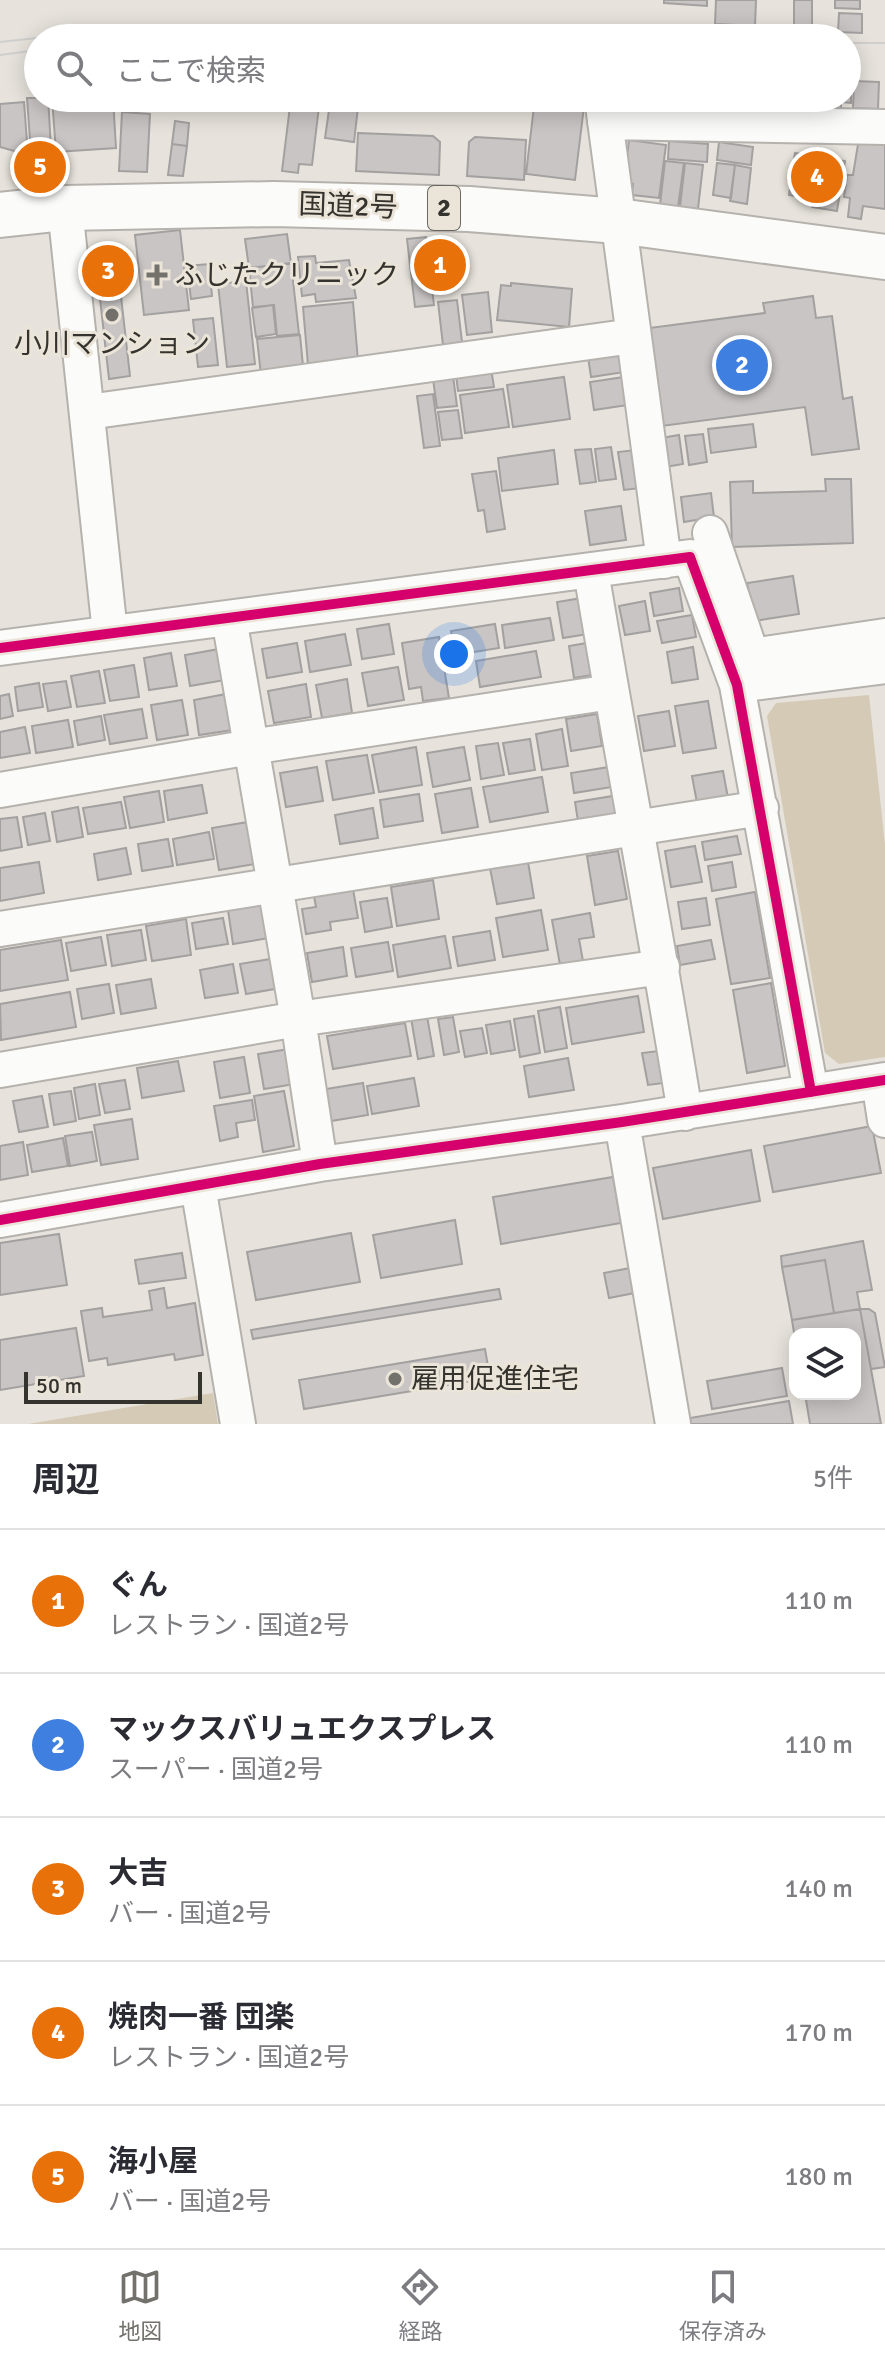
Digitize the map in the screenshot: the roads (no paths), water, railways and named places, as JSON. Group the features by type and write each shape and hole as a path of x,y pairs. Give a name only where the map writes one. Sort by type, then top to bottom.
{"highway":[{"name":"国道2号","path":"0,215 65,208 274,204 469,209 618,221 885,257"}],"street":[{"path":"603,112 664,561"},
{"path":"636,112 885,127"},
{"path":"65,208 110,633"},
{"path":"88,412 633,336"},
{"path":"710,533 752,656 885,636"},
{"path":"0,648 690,557 737,685 811,1092"},
{"path":"591,571 685,1113"},
{"path":"229,618 320,1164"},
{"path":"737,685 885,666"},
{"path":"0,790 251,747 611,692"},
{"path":"0,929 761,808"},
{"path":"0,1070 298,1019 662,967"},
{"path":"0,1220 320,1164 685,1113 882,1081 885,1120"},
{"path":"622,1122 673,1424"},
{"path":"198,1186 238,1424"}],"tram line":[{"path":"0,42 24,39"},
{"path":"861,43 885,43"},
{"path":"0,55 24,52"}],"place":[{"name":"海小屋","path":"40,167"},
{"name":"焼肉一番 団楽","path":"817,177"},
{"name":"ぐん","path":"440,265"},
{"name":"大吉","path":"108,271"},
{"name":"ふじたクリニック","path":"157,275"},
{"name":"小川マンション","path":"112,315"},
{"name":"マックスバリュエクスプレス","path":"742,365"},
{"name":"雇用促進住宅","path":"395,1379"}]}
